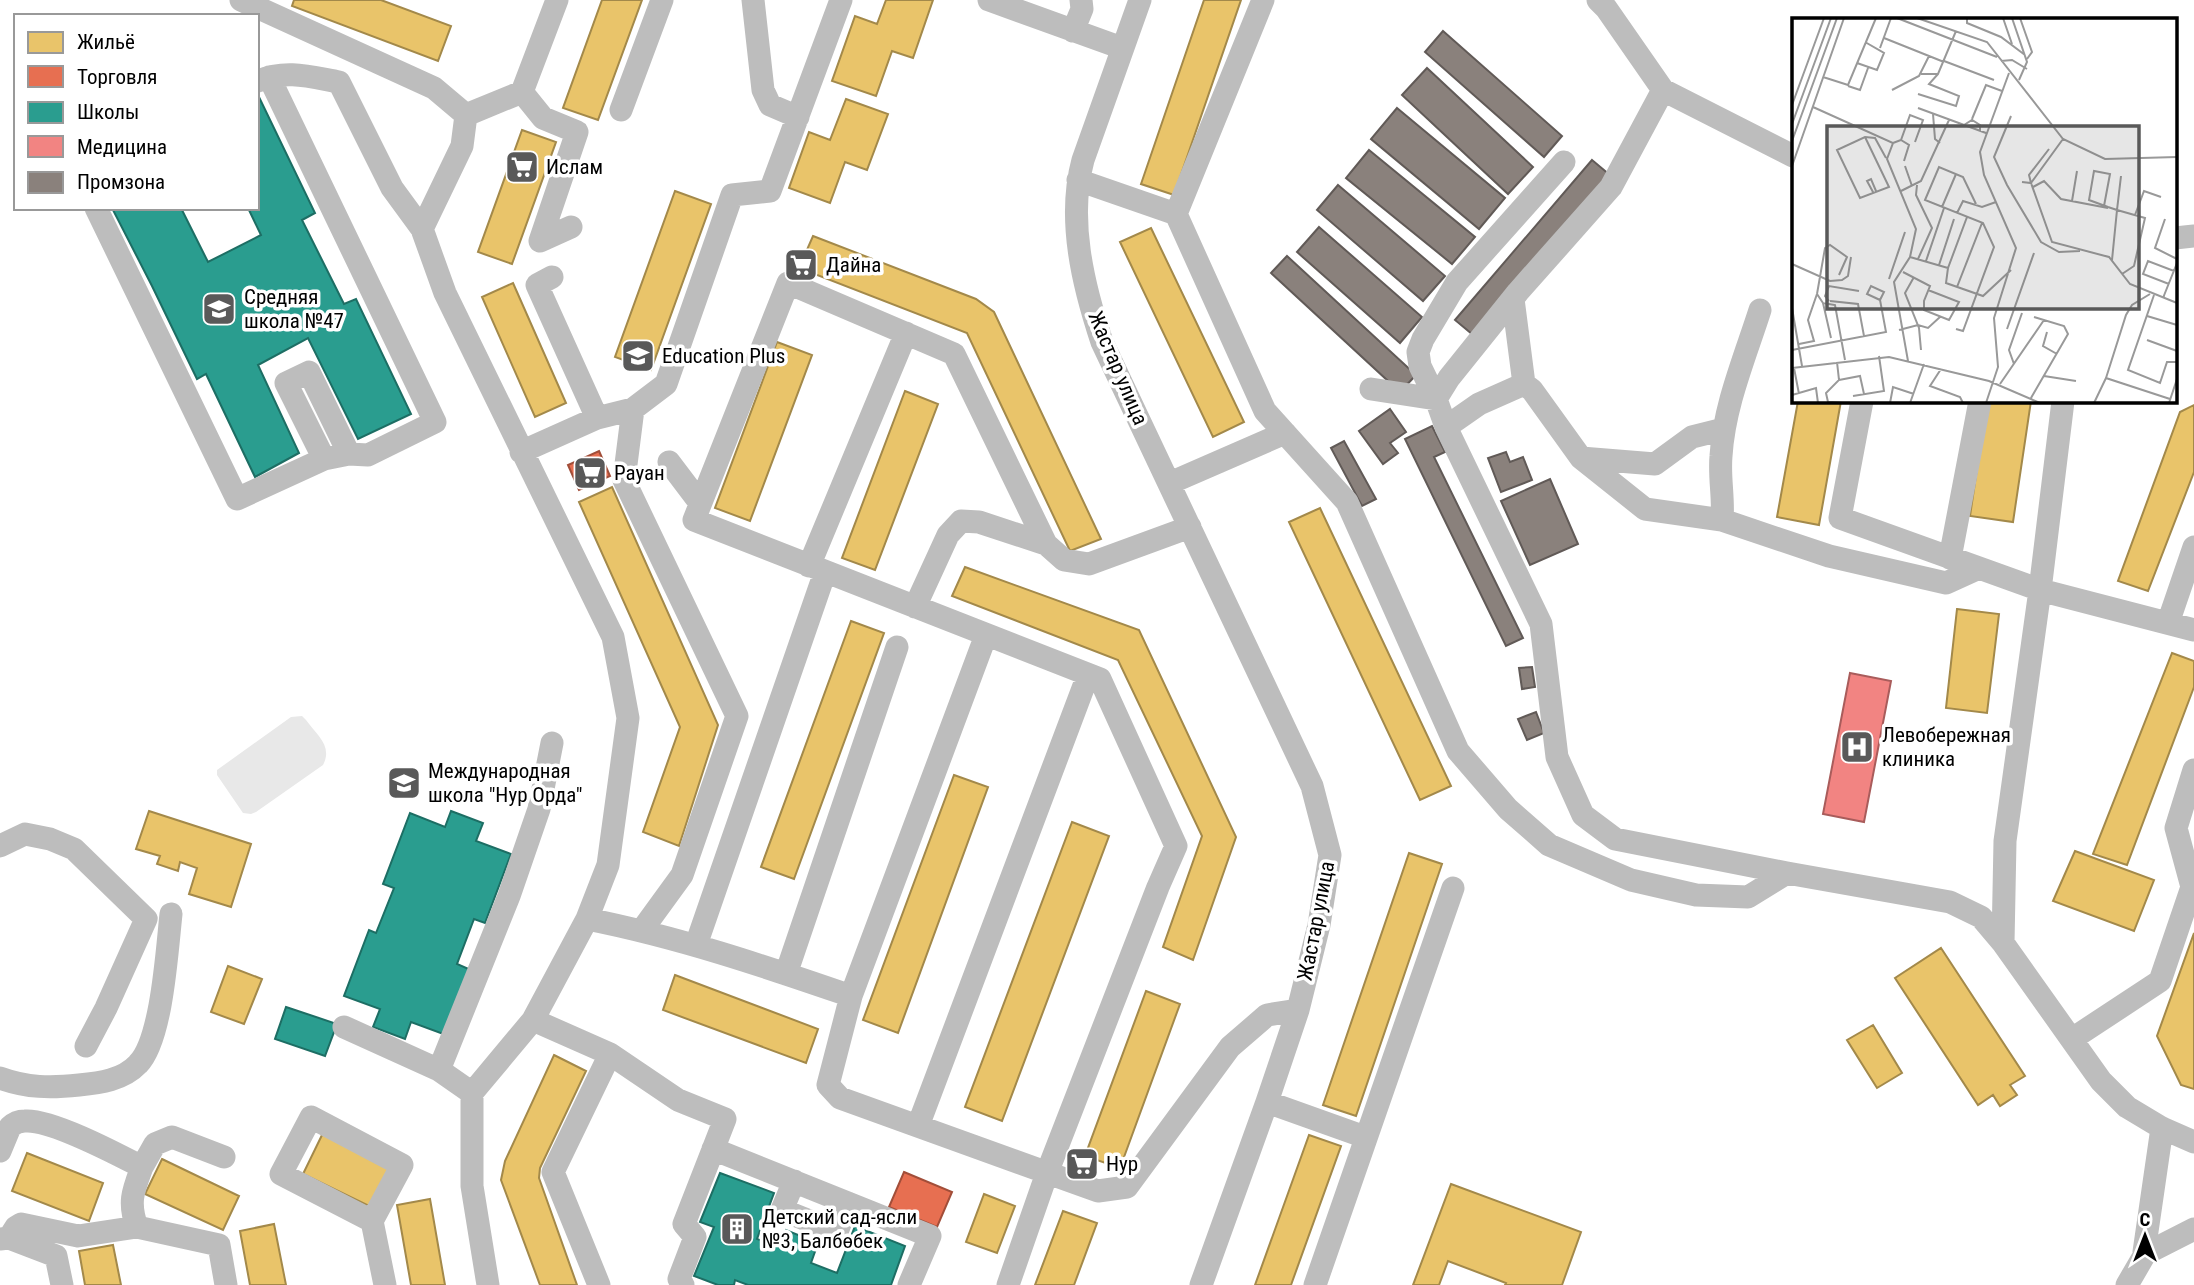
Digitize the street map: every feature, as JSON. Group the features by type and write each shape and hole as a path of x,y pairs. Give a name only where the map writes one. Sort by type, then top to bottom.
{"street":[{"path":"241,0 269,5 434,88 466,115"},
{"path":"466,115 522,92 557,0"},
{"path":"621,110 662,0"},
{"path":"753,0 763,90 770,106 798,117"},
{"path":"521,452 597,418 633,409 666,384 732,195 770,191 841,0"},
{"path":"989,0 1122,48"},
{"path":"1073,31 1082,9 1081,0"},
{"name":"Жастар улица","path":"1140,0 1078,180 1078,234 1090,307 1102,342 1312,786 1331,855 1319,925 1298,1010 1201,1285"},
{"path":"1176,214 1264,0"},
{"path":"1598,0 1662,90 1792,155"},
{"path":"97,210 237,499 324,459 349,454 368,455 435,422 263,79 290,73 339,82 392,188 422,229 445,293 614,637 628,718 608,865 587,919 533,1020 472,1093 472,1186 488,1285"},
{"path":"1436,399 1448,378 1513,299 1611,187 1662,90"},
{"path":"522,92 543,118 577,132 540,241 571,227"},
{"path":"422,229 462,146 466,115"},
{"path":"1563,162 1457,282 1418,352 1420,366 1446,427 1541,624 1557,757 1583,815 1615,839 1950,902 1982,917 2101,1081 2127,1107 2162,1128 2194,1142"},
{"path":"1078,180 1176,214 1265,411 1347,502 1458,751 1508,809 1549,845 1632,880 1696,895 1748,897 1787,873"},
{"path":"2176,238 2194,236"},
{"path":"552,278 537,285 597,418"},
{"path":"1008,1285 1046,1173 1158,887 1177,846 1100,679 694,520 788,283 954,354 1046,544"},
{"path":"1513,299 1524,384 1532,390 1581,458 1645,509 1722,520 1829,556 1946,583 1979,568"},
{"path":"1722,520 1724,505 1720,458 1724,429 1760,310"},
{"path":"696,945 817,569 906,333"},
{"path":"324,459 286,383 309,372 349,454"},
{"path":"1446,427 1479,404 1524,384"},
{"path":"1371,389 1436,399"},
{"path":"1862,402 1840,518 2040,590 2194,630"},
{"path":"1950,558 1980,402"},
{"path":"2003,943 2005,841 2063,402"},
{"path":"633,409 624,480 737,716 682,875 642,930"},
{"path":"1581,458 1655,464 1692,438 1724,429"},
{"path":"1170,483 1285,433"},
{"path":"669,462 701,503"},
{"path":"915,607 948,535 961,521 979,522 1046,544 1064,559 1089,564 1190,527"},
{"path":"2168,623 2194,547"},
{"path":"986,635 851,996 828,1085 841,1098 1098,1191 1127,1187 1230,1047 1267,1015 1298,1010"},
{"path":"786,974 897,647"},
{"path":"918,1126 1088,675"},
{"path":"439,1070 509,896 540,809 552,743"},
{"path":"2072,1039 2160,981 2192,887 2176,828 2194,770"},
{"path":"0,846 25,834 50,839 74,849 146,919 86,1046"},
{"path":"1315,1285 1453,888"},
{"path":"0,1079 21,1086 60,1087 110,1082 137,1066 149,1050 156,1029 172,914"},
{"path":"587,919 696,945 851,996"},
{"path":"533,1020 610,1055 678,1100 725,1119 684,1224 695,1237 679,1279 682,1285"},
{"path":"344,1027 439,1070 472,1093"},
{"path":"599,1285 553,1172 610,1055"},
{"path":"1267,1102 1365,1138"},
{"path":"372,1221 281,1174 311,1117 402,1165 372,1221 385,1285"},
{"path":"0,1151 10,1127 15,1123 36,1122 102,1146 142,1167"},
{"path":"2144,1252 2162,1128"},
{"path":"137,1227 131,1212 131,1195 155,1144 172,1137 225,1157"},
{"path":"713,1149 930,1236 909,1285"},
{"path":"794,1181 782,1210 837,1233 848,1203"},
{"path":"6,1230 21,1224 78,1236 137,1227 219,1245 226,1285"},
{"path":"2127,1285 2145,1254 2194,1229"},
{"path":"6,1230 56,1256 62,1285"}],"shaded area":[{"path":"302,716 322,741 326,752 323,765 256,812 243,813 217,775 217,770 291,717"}],"building: Жильё":[{"path":"294,0 381,0 451,26 438,61 292,6"},
{"path":"602,0 642,0 598,120 563,108"},
{"path":"886,0 933,0 913,58 892,51 876,96 832,81 855,16 877,24"},
{"path":"1204,0 1241,0 1174,195 1141,184"},
{"path":"846,99 888,114 867,170 845,162 830,203 789,188 809,132 830,140"},
{"path":"522,130 556,142 512,264 478,252"},
{"path":"675,191 711,204 651,370 615,357"},
{"path":"1151,228 1244,422 1213,437 1120,242"},
{"path":"813,236 976,299 994,312 1101,539 1070,551 967,333 799,268"},
{"path":"513,283 566,403 535,417 482,297"},
{"path":"777,342 812,355 750,521 715,508"},
{"path":"905,391 938,404 875,570 842,558"},
{"path":"1798,402 1841,402 1819,525 1777,517"},
{"path":"1987,402 2031,402 2013,522 1970,516"},
{"path":"2194,405 2194,472 2148,591 2118,581 2180,412"},
{"path":"612,487 718,725 679,846 643,832 680,727 579,502"},
{"path":"1320,508 1451,786 1420,800 1289,522"},
{"path":"965,567 1139,630 1236,837 1193,960 1163,947 1202,836 1118,660 952,596"},
{"path":"1957,609 1999,614 1987,713 1946,708"},
{"path":"851,621 884,633 794,879 761,867"},
{"path":"2172,653 2194,661 2194,687 2127,865 2093,854"},
{"path":"954,775 988,787 898,1033 863,1020"},
{"path":"149,811 251,844 231,907 189,894 197,868 180,862 178,871 157,864 160,856 136,849"},
{"path":"1072,822 1109,836 1002,1121 965,1107"},
{"path":"2075,851 2154,880 2134,931 2053,901"},
{"path":"1409,853 1442,864 1356,1116 1323,1105"},
{"path":"2194,933 2194,1089 2181,1085 2157,1036"},
{"path":"1941,948 2025,1076 2010,1085 2017,1095 2000,1106 1993,1095 1978,1105 1895,978"},
{"path":"228,966 262,979 244,1024 211,1012"},
{"path":"675,975 818,1029 806,1063 663,1010"},
{"path":"1146,991 1180,1004 1120,1168 1085,1156"},
{"path":"1873,1025 1902,1073 1877,1088 1847,1040"},
{"path":"554,1055 586,1071 540,1168 539,1178 577,1285 540,1285 501,1180 505,1161"},
{"path":"323,1133 389,1169 369,1206 303,1174"},
{"path":"1309,1135 1341,1146 1291,1285 1255,1285"},
{"path":"27,1153 103,1183 89,1221 12,1191"},
{"path":"162,1159 239,1196 223,1230 145,1194"},
{"path":"1451,1184 1581,1232 1562,1285 1505,1285 1506,1283 1448,1261 1439,1285 1413,1285"},
{"path":"984,1194 1015,1206 997,1253 966,1242"},
{"path":"430,1199 445,1285 411,1285 397,1205"},
{"path":"1063,1211 1097,1223 1074,1285 1035,1285"},
{"path":"274,1224 286,1285 250,1285 240,1231"},
{"path":"113,1245 121,1285 85,1285 79,1251"}],"building: Торговля":[{"path":"599,451 610,476 579,490 568,465"},
{"path":"904,1172 952,1192 937,1227 889,1207"}],"building: Школы":[{"name":"Средняя школа №47","path":"259,97 315,213 302,220 344,304 356,299 411,414 358,439 308,338 258,365 299,453 255,477 206,374 197,379 113,210 182,210 208,262 261,235 249,210 259,210"},
{"path":"451,811 483,823 476,841 511,854 485,923 474,919 457,964 471,970 446,1035 411,1022 405,1039 373,1027 380,1009 344,996 369,930 376,933 394,888 383,884 410,813 445,827"},
{"path":"286,1007 337,1024 325,1056 275,1039"},
{"name":"Детский сад-ясли №3, Балбөбек","path":"720,1173 774,1193 757,1239 780,1247 786,1230 818,1243 811,1263 837,1273 855,1226 905,1246 891,1285 748,1285 735,1280 734,1285 718,1285 694,1276 714,1227 700,1222"}],"building: Медицина":[{"name":"Левобережная клиника","path":"1850,673 1891,681 1864,822 1823,814"}],"building: Промзона":[{"path":"1443,31 1562,136 1544,157 1425,52"},
{"path":"1427,68 1533,167 1508,194 1402,95"},
{"path":"1397,108 1505,198 1479,229 1371,139"},
{"path":"1369,150 1475,237 1452,264 1346,178"},
{"path":"1592,160 1610,175 1472,334 1455,320"},
{"path":"1338,185 1445,276 1423,301 1317,210"},
{"path":"1319,227 1422,317 1400,343 1297,252"},
{"path":"1287,256 1416,375 1400,392 1271,273"},
{"path":"1390,409 1406,432 1390,443 1398,453 1383,464 1359,431"},
{"path":"1432,426 1445,452 1434,457 1523,638 1506,646 1405,439"},
{"path":"1344,441 1376,499 1362,506 1331,448"},
{"path":"1506,452 1510,462 1523,457 1532,480 1501,492 1488,458"},
{"path":"1550,479 1578,544 1530,565 1501,501"},
{"path":"1532,667 1535,687 1522,689 1519,668"},
{"path":"1536,712 1544,733 1527,740 1518,719"}],"place":[{"name":"Ислам","path":"522,167"},
{"name":"Дайна","path":"801,265"},
{"name":"Средняя школа №47","path":"219,309"},
{"name":"Education Plus","path":"638,356"},
{"name":"Рауан","path":"590,473"},
{"name":"Левобережная клиника","path":"1857,747"},
{"name":"Международная школа \"Нур Орда\"","path":"404,783"},
{"name":"Нур","path":"1082,1164"},
{"name":"Детский сад-ясли №3, Балбөбек","path":"737,1229"}]}
